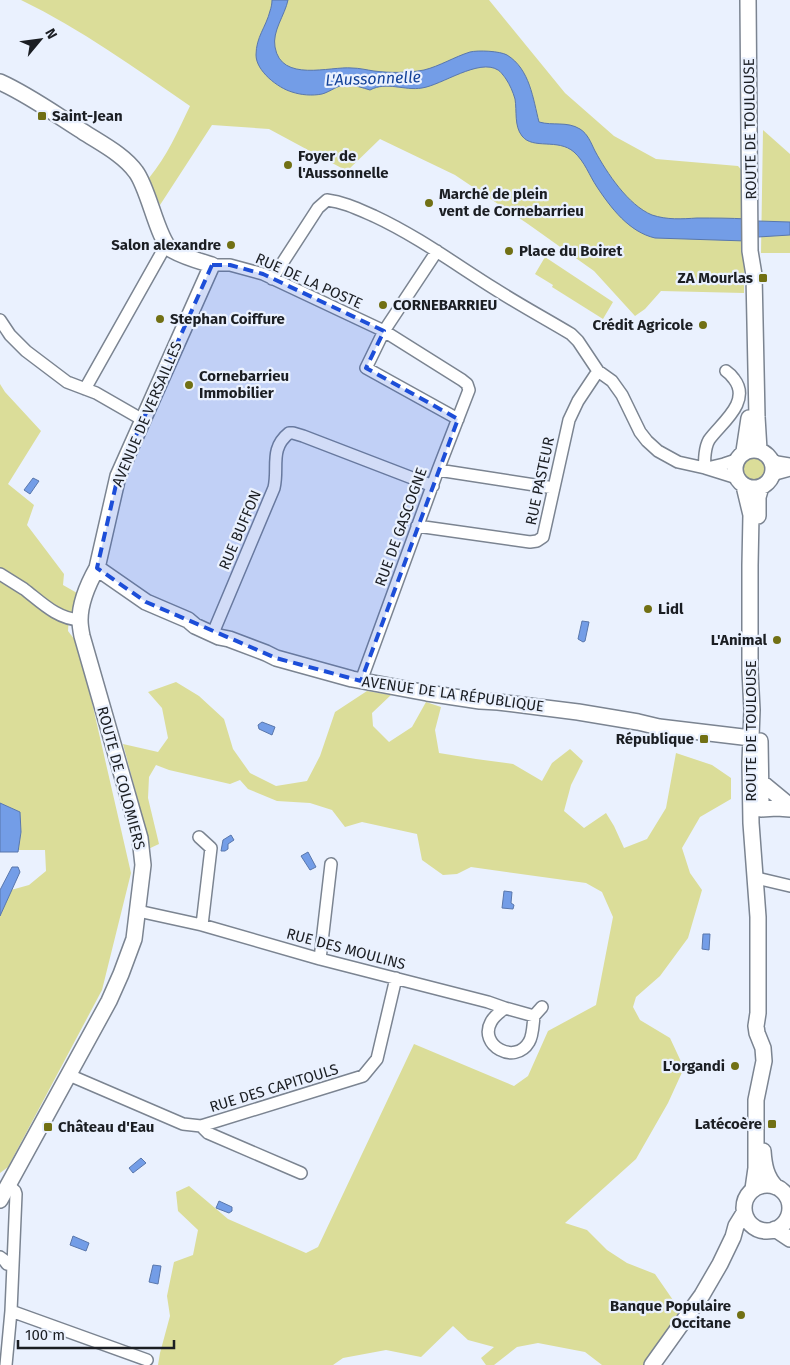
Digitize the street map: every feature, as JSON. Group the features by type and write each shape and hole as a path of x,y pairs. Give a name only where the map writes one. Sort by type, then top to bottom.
{"main road":[{"name":"ROUTE DE TOULOUSE","path":"748,0 751,206 751,255 748,293 750,417 753,455"},
{"path":"0,82 52,112 127,162 137,172 144,185 166,245 172,250 212,265"},
{"name":"AVENUE DE VERSAILLES","path":"98,568 118,476 212,265"},
{"path":"753,455 773,464 772,475 768,482 755,488 741,482 734,472 734,466 753,455"},
{"name":"ROUTE DE TOULOUSE","path":"741,482 750,507 751,521 750,671 752,710 750,764 761,809 761,879 758,917"},
{"name":"ROUTE DE TOULOUSE","path":"753,1189 756,1168 756,1100 764,1061 763,1048 756,1026 758,1013 758,917 751,823 759,702 756,564 758,536 757,504 760,487"},
{"name":"ROUTE DE COLOMIERS","path":"0,1200 109,1001 134,938 144,865 140,838 82,636 80,620 86,592 98,568"},
{"name":"AVENUE DE LA RÉPUBLIQUE","path":"98,568 146,602 188,620 195,626 219,637 229,639 276,658 361,681 471,700 578,712 638,722 659,728 751,738"},
{"name":"AVENUE DE LA RÉPUBLIQUE","path":"713,735 741,750 750,764"},
{"path":"751,738 755,744 755,780 790,808"},
{"path":"761,809 790,808"},
{"name":"ROUTE DE TOULOUSE","path":"758,1013 769,1044 772,1061 764,1097 762,1133 766,1172 769,1180 776,1187"},
{"path":"652,1365 702,1295 720,1264 733,1237 736,1226 744,1213 745,1200 748,1194 753,1189 764,1185 776,1187 783,1191 789,1202 789,1220 776,1229 763,1230 757,1228 749,1222 744,1213"},
{"path":"733,1237 757,1228"},
{"path":"776,1229 790,1240"}],"street":[{"path":"272,279 318,208 327,200 340,201 386,222 437,251 497,290 571,334 578,341 598,371 612,381 622,395 640,432 658,451 678,462 705,468 741,482"},
{"path":"84,389 166,245"},
{"path":"437,251 384,331 366,368 458,420"},
{"name":"RUE DE LA POSTE","path":"212,265 230,265 263,274 384,331 467,384"},
{"path":"0,320 10,335 67,382 96,393 143,420"},
{"name":"RUE PASTEUR","path":"417,526 530,542 537,541 543,537 569,420 578,401 598,371"},
{"path":"705,468 708,442 733,412 739,398 735,380 726,371"},
{"name":"RUE DE GASCOGNE","path":"361,681 469,390 467,384"},
{"name":"RUE BUFFON","path":"213,633 274,488 276,478 275,458 279,444 284,437 293,433 303,436 433,486"},
{"path":"705,468 753,455 790,464"},
{"path":"438,470 554,488"},
{"path":"772,475 790,470"},
{"path":"0,574 55,613 70,619 80,620"},
{"path":"200,837 211,848 202,925"},
{"path":"320,959 331,864"},
{"path":"761,879 790,886"},
{"name":"RUE DES MOULINS","path":"138,911 202,925 320,959 396,978 489,996 504,1008 538,1011 529,1042 521,1050 514,1053 498,1050 489,1036 489,1027 492,1020 504,1008"},
{"name":"RUE DES CAPITOULS","path":"68,1075 183,1124 202,1126 363,1076 377,1059 396,978"},
{"path":"202,1126 208,1134 301,1173"},
{"path":"6,1365 14,1265 16,1194 8,1186"},
{"path":"0,1257 7,1264 14,1265"},
{"path":"11,1311 147,1360"}],"highlighted area":[{"path":"212,265 230,265 263,274 384,331 366,368 458,419 361,681 276,658 146,602 97,568 118,476"}],"green space":[{"path":"21,0 489,0 565,93 614,136 656,159 738,166 745,174 744,293 661,291 645,309 635,316 594,271 528,224 455,175 380,139 347,171 269,129 212,125 160,205 149,178 167,152 190,106 86,36"},
{"path":"763,130 790,154 790,253 761,253"},
{"path":"545,257 613,302 603,319 535,274"},
{"path":"0,384 41,431 8,484 34,505 27,525 64,574 63,585 77,593 74,612 69,614 68,631 78,644 82,659 131,873 102,990 8,1167 0,1173 0,916 11,890 29,885 46,871 45,850 18,850 21,832 20,812 0,803"},
{"path":"753,456 761,460 765,468 761,476 753,480 745,476 741,468 745,460"},
{"path":"176,682 199,696 224,719 233,749 250,773 276,786 307,781 320,756 335,712 367,691 391,695 372,713 373,726 389,742 412,727 426,702 441,707 435,730 439,753 513,764 542,781 552,763 570,749 583,761 571,785 564,811 584,828 606,813 624,848 647,839 666,808 676,753 712,765 731,778 731,799 700,817 682,848 690,873 702,890 688,938 660,976 636,997 633,1007 640,1020 670,1038 684,1068 668,1103 636,1159 565,1223 587,1230 607,1250 627,1263 655,1274 684,1316 646,1365 602,1365 585,1352 538,1343 517,1347 494,1365 486,1365 481,1358 494,1347 468,1340 453,1326 421,1357 386,1350 343,1358 333,1365 158,1365 170,1316 167,1296 174,1262 193,1255 198,1230 178,1211 176,1192 189,1186 228,1219 306,1253 318,1247 414,1044 514,1086 528,1076 548,1031 596,1005 613,917 602,892 586,883 471,867 457,874 443,875 422,860 417,834 362,822 345,827 332,810 310,803 277,801 248,789 240,780 230,784 169,770 156,765 149,777 148,798 159,844 146,850 148,838 123,744 158,752 168,738 162,708 148,692"}],"water":[{"name":"L'Aussonnelle","path":"272,0 288,0 275,35 275,47 279,58 286,65 296,69 352,68 380,72 405,72 424,70 474,51 507,55 515,61 526,76 539,122 570,125 583,131 619,188 635,204 652,215 663,218 747,219 746,241 655,238 629,225 608,203 574,152 561,146 533,142 522,136 518,128 515,99 511,89 500,71 490,67 481,67 460,73 430,86 415,89 383,86 370,90 344,85 322,94 310,95 286,90 274,83 264,73 257,61 256,55 259,37 268,17"},
{"path":"758,221 790,222 790,235 758,237"},
{"path":"33,478 39,481 30,494 24,490"},
{"path":"582,621 589,622 585,641 583,642 578,639"},
{"path":"262,722 275,727 272,735 259,729 258,725"},
{"path":"0,803 20,812 21,832 18,852 0,852"},
{"path":"231,835 234,840 228,844 228,849 221,851 223,840"},
{"path":"308,852 316,867 310,870 301,856"},
{"path":"12,867 18,867 20,872 0,916 0,890"},
{"path":"504,891 512,892 511,903 514,905 513,909 502,908"},
{"path":"703,934 710,934 709,950 702,949"},
{"path":"141,1158 146,1163 133,1173 129,1168"},
{"path":"219,1201 232,1207 232,1211 229,1213 216,1208"},
{"path":"73,1236 89,1243 86,1251 70,1245"},
{"path":"153,1265 161,1266 158,1284 149,1282"}],"place":[{"name":"Saint-Jean","path":"42,116"},
{"name":"Foyer de l'Aussonnelle","path":"288,165"},
{"name":"Marché de plein vent de Cornebarrieu","path":"429,203"},
{"name":"Salon alexandre","path":"231,245"},
{"name":"Place du Boiret","path":"509,251"},
{"name":"ZA Mourlas","path":"763,278"},
{"name":"CORNEBARRIEU","path":"383,305"},
{"name":"Stephan Coiffure","path":"160,319"},
{"name":"Crédit Agricole","path":"703,325"},
{"name":"Cornebarrieu Immobilier","path":"189,385"},
{"name":"Lidl","path":"648,609"},
{"name":"L'Animal","path":"777,640"},
{"name":"République","path":"704,739"},
{"name":"L'organdi","path":"735,1066"},
{"name":"Latécoère","path":"772,1124"},
{"name":"Château d'Eau","path":"48,1127"},
{"name":"Banque Populaire Occitane","path":"741,1315"}]}
